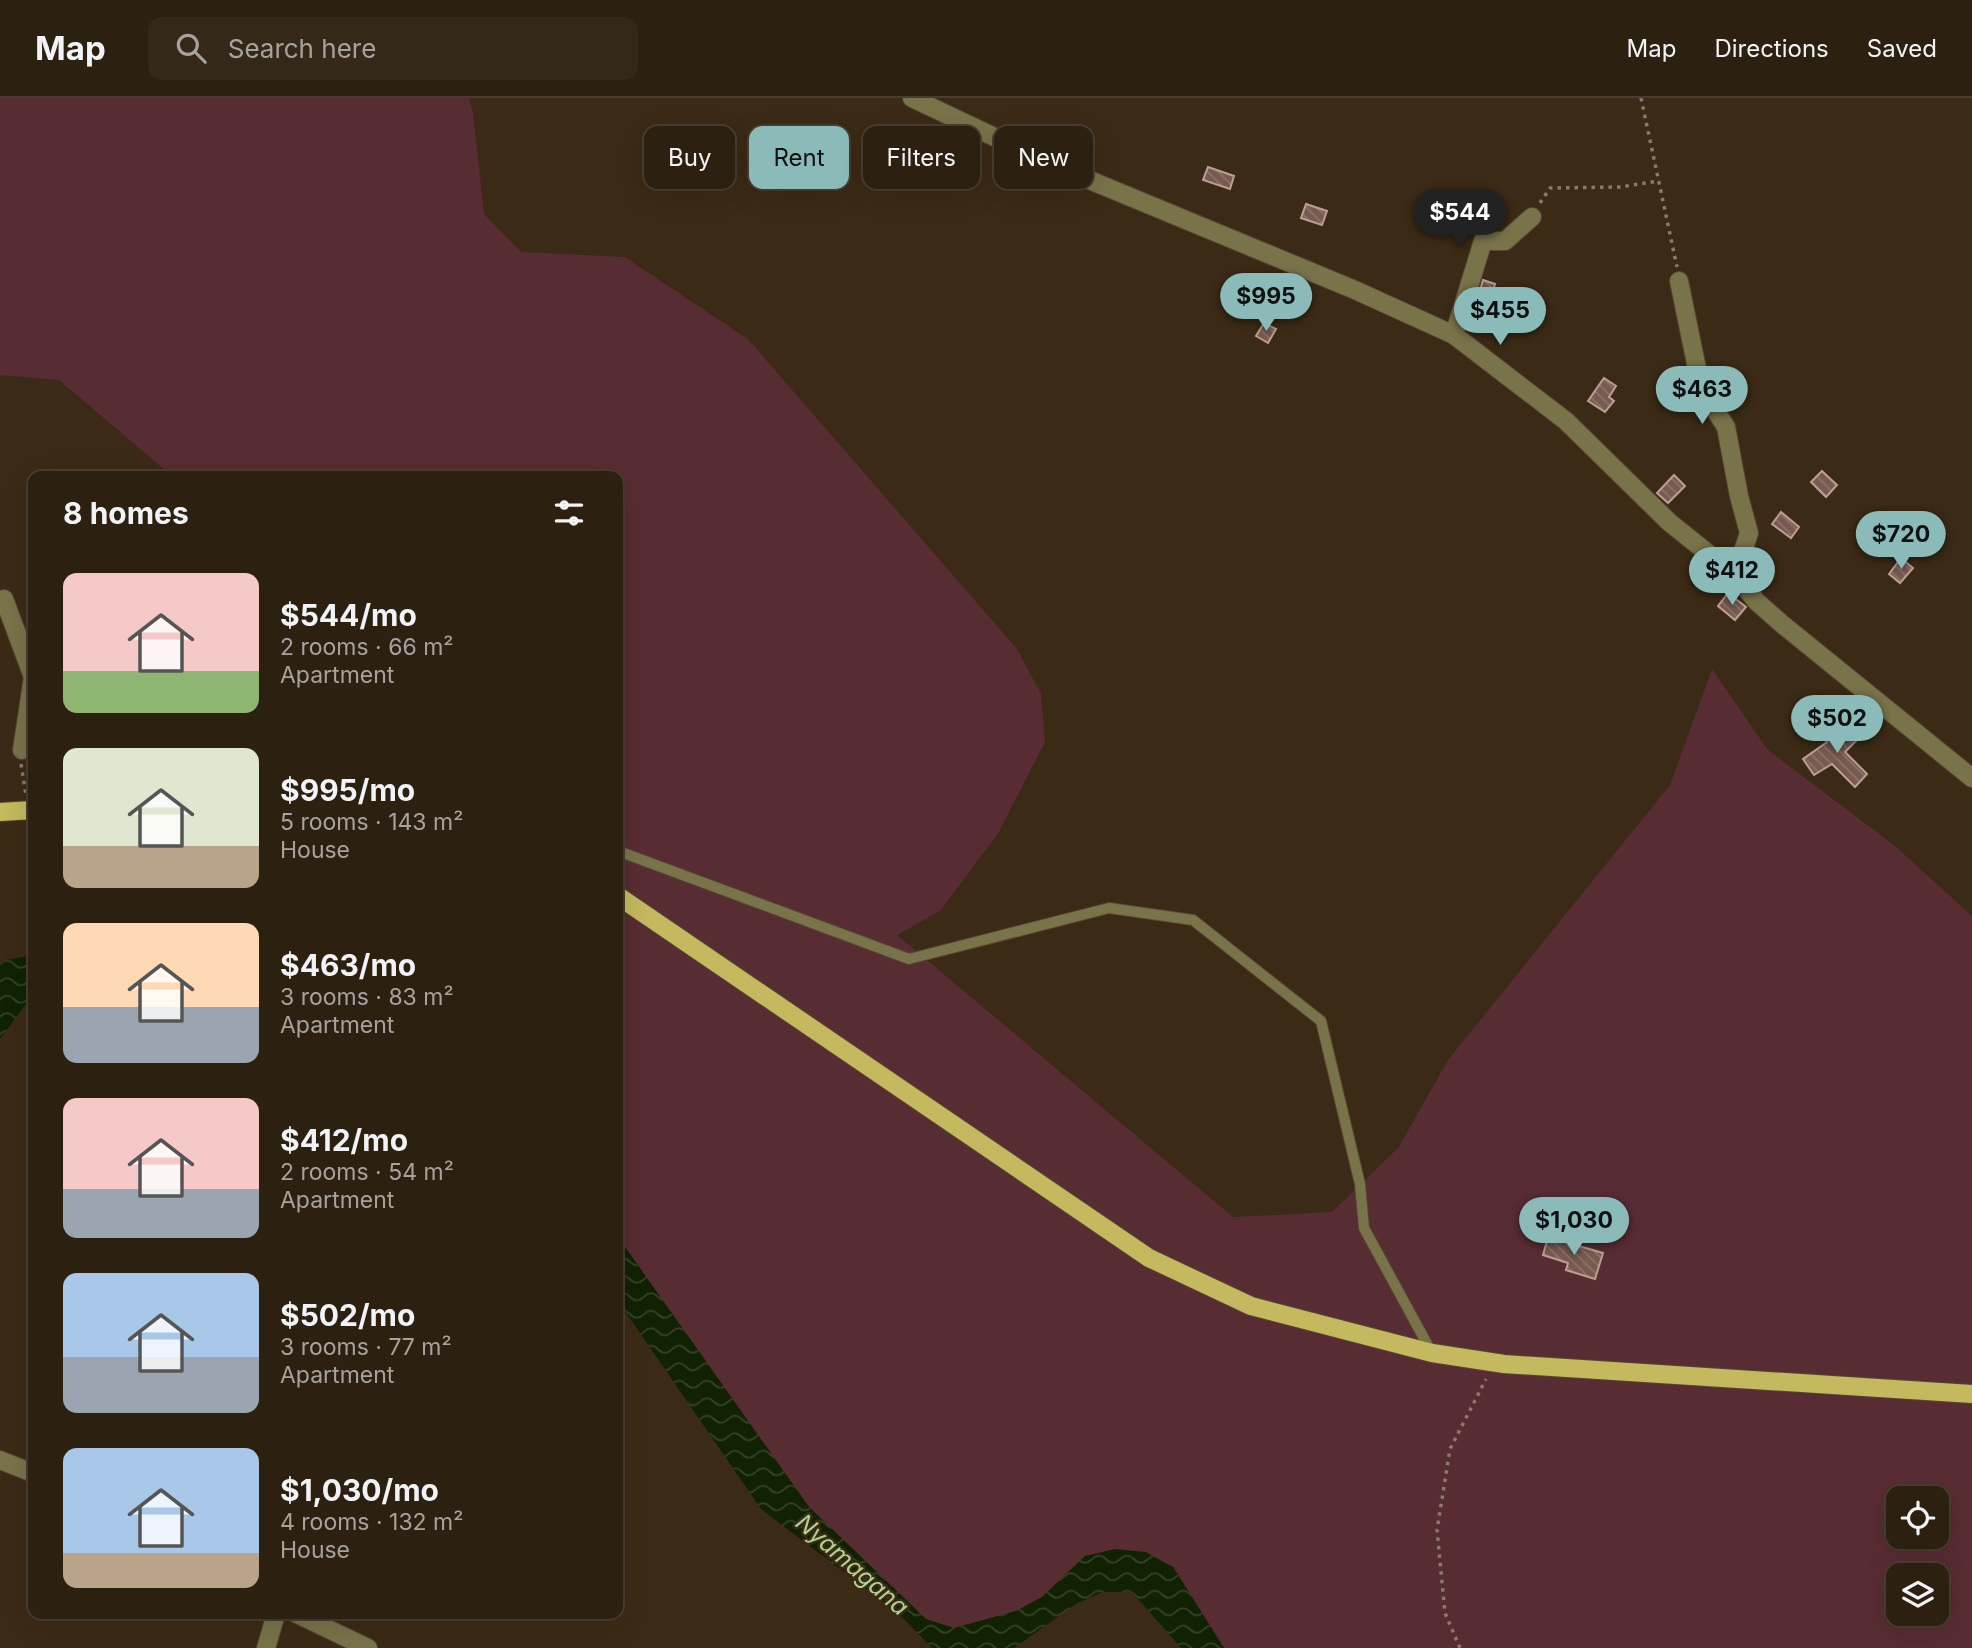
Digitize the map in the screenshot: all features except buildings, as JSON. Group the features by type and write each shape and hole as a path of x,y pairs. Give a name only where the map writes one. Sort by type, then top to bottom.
{"main road":[{"path":"0,812 28,810"},
{"path":"623,899 1149,1258 1251,1306 1432,1353 1504,1364 1972,1394"}],"street":[{"path":"912,98 1058,167 1355,290 1454,335 1566,421 1670,522 1735,575 1757,602 1782,624 1972,778"},
{"path":"1454,335 1483,241 1505,241 1532,217"},
{"path":"1679,281 1701,388 1726,427 1749,533 1735,575"},
{"path":"4,599 28,664"},
{"path":"22,750 28,710"},
{"path":"0,1460 28,1471"},
{"path":"266,1648 275,1619"},
{"path":"307,1619 368,1648"}],"lane":[{"path":"623,853 909,959 1109,908 1193,920 1321,1021 1360,1184 1364,1228 1432,1353"}],"path":[{"path":"1642,98 1679,281"},
{"path":"1532,217 1550,188 1620,187 1658,181"},
{"path":"22,750 21,765 28,796"},
{"path":"1460,1648 1445,1613 1437,1530 1451,1448 1486,1379 1504,1364"}],"shaded area":[{"path":"0,98 469,98 473,112 484,214 521,252 625,257 748,339 1017,649 1041,694 1045,742 999,832 940,911 897,935 1233,1217 1332,1212 1398,1148 1448,1060 1670,785 1712,669 1768,750 1894,845 1972,916 1972,1648 1224,1648 1173,1566 1085,1556 1042,1597 1016,1611 954,1628 926,1619 809,1507 623,1244 623,471 166,471 59,380 0,375"}],"water":[{"path":"28,956 28,1002 0,1039 0,965 6,960"},
{"name":"Nyamagana","path":"623,1244 809,1507 926,1619 954,1628 1016,1611 1042,1597 1085,1556 1115,1549 1146,1552 1173,1567 1224,1648 1181,1648 1132,1592 1103,1592 1076,1604 1014,1648 932,1648 899,1614 761,1509 623,1308"}]}
